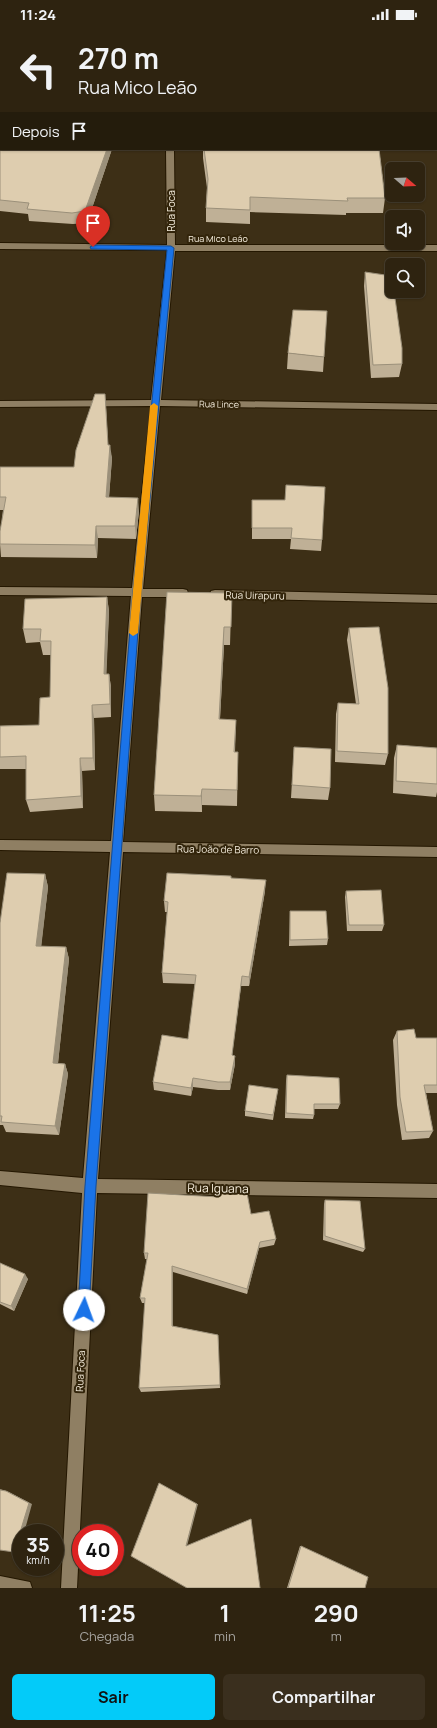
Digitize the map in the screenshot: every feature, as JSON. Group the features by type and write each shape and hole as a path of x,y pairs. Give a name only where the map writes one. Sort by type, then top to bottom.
{"street":[{"name":"Rua Foca","path":"69,1588 90,1186 137,592 154,403 171,248 170,150"},
{"name":"Rua Mico Leão","path":"0,246 171,248 437,248"},
{"name":"Rua Lince","path":"0,404 154,403 437,408"},
{"path":"0,591 192,593"},
{"name":"Rua Uirapuru","path":"208,594 437,599"},
{"name":"Rua João de Barro","path":"0,845 437,852"},
{"name":"Rua Iguana","path":"0,1178 90,1186 437,1191"},
{"path":"0,1584 24,1588"}],"building":[{"path":"0,150 107,150 85,211 72,213 27,209 29,203 0,200"},
{"path":"204,150 379,150 385,198 347,198 348,201 250,197 250,210 206,208 208,179"},
{"path":"365,272 385,275 385,298 395,298 402,348 402,364 373,365"},
{"path":"293,310 327,311 324,357 288,353"},
{"path":"95,394 105,394 108,445 110,445 106,497 138,498 135,526 96,526 95,545 0,544 0,531 6,497 0,497 0,467 74,467 76,450"},
{"path":"286,485 325,487 322,540 291,538 292,528 252,528 252,500 285,500"},
{"path":"167,592 232,593 231,627 224,627 219,719 236,720 234,752 238,752 237,790 202,789 201,796 154,795"},
{"path":"107,597 104,674 109,674 110,704 92,705 93,758 80,758 81,796 26,800 26,756 0,757 0,726 39,725 40,698 50,697 51,641 40,641 41,629 23,629 25,599"},
{"path":"379,627 388,688 388,754 337,751 338,703 359,704 349,628"},
{"path":"397,745 437,748 437,784 396,781"},
{"path":"294,747 331,749 330,788 292,785"},
{"path":"7,873 45,874 36,946 66,947 53,1063 65,1064 55,1126 1,1122 0,923"},
{"path":"167,873 231,876 231,878 266,880 249,977 242,976 232,1055 235,1056 230,1082 218,1082 193,1078 191,1088 153,1082 162,1035 188,1039 196,975 162,973 168,902 164,901"},
{"path":"381,890 384,925 349,925 346,891"},
{"path":"290,911 326,911 328,939 290,940"},
{"path":"414,1029 416,1038 437,1038 437,1085 424,1085 433,1131 406,1132 400,1097 397,1031"},
{"path":"287,1075 339,1078 340,1104 314,1104 314,1115 286,1113"},
{"path":"249,1085 278,1089 273,1115 245,1111"},
{"path":"219,1192 247,1193 251,1214 269,1211 276,1239 260,1242 247,1289 172,1266 172,1326 218,1335 220,1385 139,1388 145,1298 140,1298 148,1253 144,1253 148,1193 219,1197"},
{"path":"325,1200 360,1201 365,1249 325,1236"},
{"path":"0,1263 25,1274 11,1306 0,1302"},
{"path":"159,1483 197,1504 186,1546 251,1519 260,1588 187,1588 131,1556"},
{"path":"0,1490 6,1491 29,1503 23,1524 12,1524 12,1552 0,1550"},
{"path":"301,1546 368,1577 365,1588 288,1588"}],"slow traffic":[{"path":"133,633 154,406"}],"route":[{"path":"84,1310 90,1186 137,592 154,403 171,248 93,247"}]}
